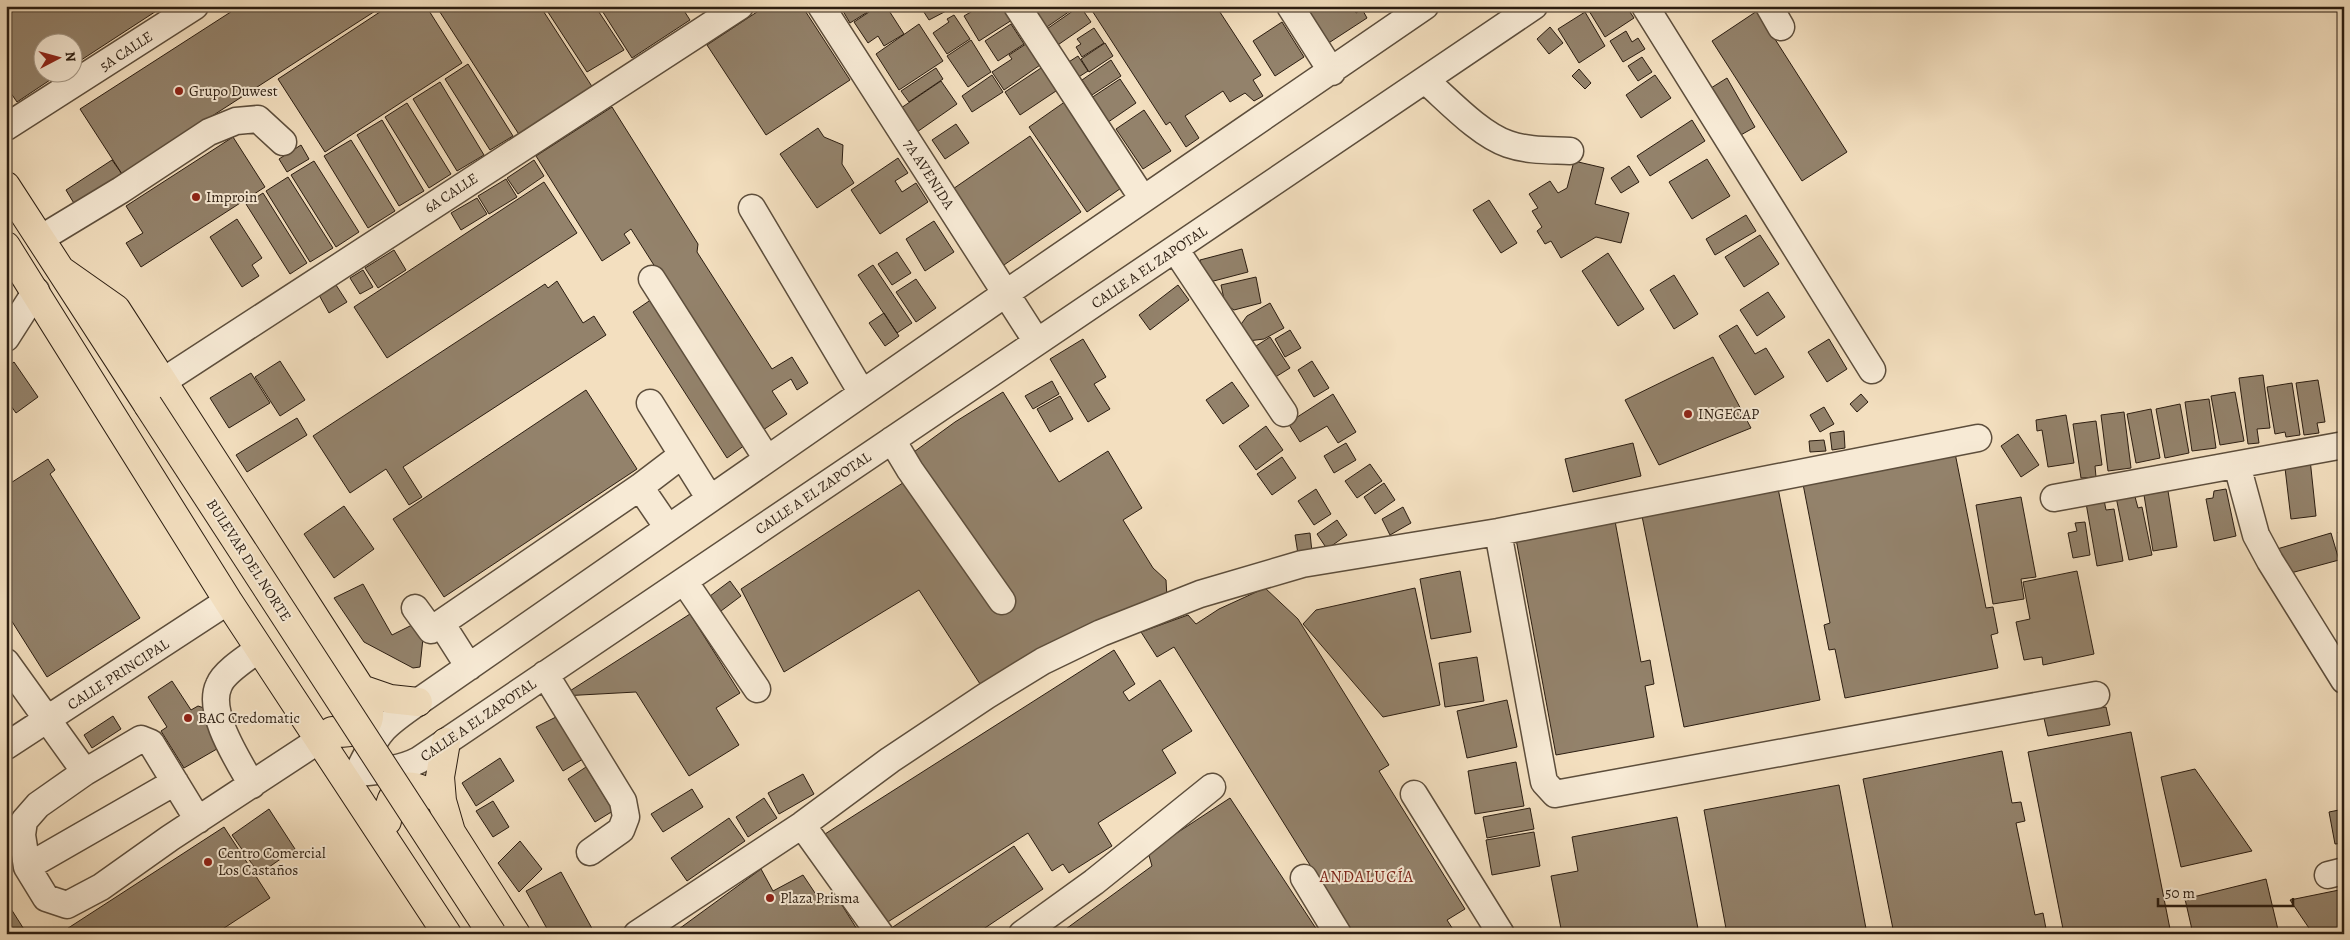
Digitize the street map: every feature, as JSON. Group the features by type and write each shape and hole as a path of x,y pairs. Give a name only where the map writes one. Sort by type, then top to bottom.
{"highway":[{"name":"BULEVAR DEL NORTE","path":"6,186 492,934"},
{"path":"6,246 36,291 228,602 259,649 357,773 458,934"},
{"path":"62,271 116,310 361,689 369,713 367,721 352,733 326,736"},
{"path":"96,388 112,399 326,736 447,934"},
{"path":"361,689 390,699 418,702"},
{"path":"446,742 440,778 442,802 451,832 516,934"},
{"path":"387,821 392,795 398,789 407,786 428,792 442,802"}],"street":[{"name":"5A CALLE","path":"6,127 195,6"},
{"name":"6A CALLE","path":"162,382 740,6"},
{"name":"7A AVENIDA","path":"821,6 1037,342"},
{"path":"1017,6 1143,199"},
{"path":"1290,6 1332,72"},
{"path":"357,773 374,738 385,726 418,702 1005,294 1332,72 1425,6"},
{"name":"CALLE A EL ZAPOTAL","path":"357,773 408,766 446,742 1534,6"},
{"path":"1646,6 1872,370"},
{"path":"1425,80 1484,130 1506,144 1529,149 1570,151"},
{"path":"40,239 121,190 209,132 236,121 258,119 284,142"},
{"path":"752,208 862,393"},
{"path":"1175,248 1284,413"},
{"path":"652,279 768,459"},
{"path":"7,336 36,291"},
{"path":"650,404 710,499"},
{"path":"637,934 802,825 890,760 986,696 1043,661 1101,633 1200,594 1302,564 1498,532 1978,438"},
{"path":"892,440 1002,602"},
{"path":"2054,498 2344,445"},
{"path":"415,608 431,630 640,487 682,455"},
{"path":"2237,465 2256,535 2270,561 2344,680"},
{"path":"640,487 668,528"},
{"path":"1498,532 1544,782 1555,794 2096,695"},
{"path":"684,581 757,689"},
{"name":"CALLE PRINCIPAL","path":"6,746 228,602"},
{"path":"441,623 469,667"},
{"path":"252,785 216,715 215,698 219,684 259,649"},
{"path":"6,662 85,772"},
{"path":"546,674 623,801 626,817 621,830 590,852"},
{"path":"198,820 151,742 141,739 85,772 38,806 24,821 19,855 46,898 67,905 101,887 198,820 326,736"},
{"path":"19,855 175,782"},
{"path":"1022,934 1094,882 1212,787"},
{"path":"1414,794 1501,934"},
{"path":"802,825 880,934"},
{"path":"1304,878 1338,934"}],"building":[{"path":"6,6 164,6 82,59 82,32 32,32 32,82 47,82 17,102 6,86"},
{"name":"Grupo Duwest","path":"240,6 383,6 122,174 80,109"},
{"path":"389,6 426,6 462,63 325,152 278,79"},
{"path":"436,6 540,6 593,88 520,136"},
{"path":"544,6 595,6 624,50 587,72"},
{"path":"599,6 681,6 690,20 632,58"},
{"path":"766,6 802,6 850,80 766,135 707,45"},
{"path":"840,6 877,6 850,23"},
{"path":"878,6 886,6 904,34 884,46 878,36 868,43 854,22"},
{"path":"920,6 948,6 950,9 929,20"},
{"path":"981,6 1003,6 1012,20 979,41 964,16"},
{"path":"1044,6 1071,6 1073,9 1041,31 1031,15"},
{"path":"1080,6 1091,22 1052,49 1041,33"},
{"path":"1089,6 1216,6 1261,75 1253,80 1263,96 1254,101 1245,93 1230,102 1223,91 1185,116 1199,138 1186,147 1170,122 1166,125"},
{"path":"1306,6 1352,6 1356,13 1362,9 1367,18 1324,46 1305,16 1310,13"},
{"path":"1586,6 1626,6 1634,18 1605,37"},
{"path":"1757,11 1847,152 1802,181 1712,41"},
{"path":"1585,12 1605,46 1579,63 1558,29"},
{"path":"954,15 970,39 947,54 933,33 949,22 947,19"},
{"path":"1282,22 1304,57 1275,76 1253,41"},
{"path":"919,24 943,61 899,90 876,54"},
{"path":"1011,24 1024,44 998,61 985,41"},
{"path":"1550,27 1563,43 1549,54 1537,39"},
{"path":"1094,28 1104,43 1082,57 1076,47 1081,44 1077,39"},
{"path":"1626,31 1632,42 1638,38 1645,49 1623,62 1610,41"},
{"path":"971,40 991,72 968,87 947,56"},
{"path":"1029,42 1043,63 1004,90 992,72 1012,59 1009,55"},
{"path":"1105,43 1113,56 1089,72 1081,59"},
{"path":"1078,56 1088,71 1074,80 1064,65"},
{"path":"1642,57 1652,72 1638,81 1628,66"},
{"path":"1111,60 1121,76 1092,95 1082,80"},
{"path":"468,64 513,136 490,150 445,79"},
{"path":"1044,66 1059,89 1020,115 1005,92"},
{"path":"936,68 943,79 909,102 901,91"},
{"path":"1579,69 1591,83 1585,89 1572,76"},
{"path":"992,75 1003,92 972,112 962,96"},
{"path":"1655,75 1671,98 1641,118 1626,95"},
{"path":"1727,78 1755,127 1739,136 1711,88"},
{"path":"1120,79 1136,103 1101,127 1085,102"},
{"path":"941,81 957,104 917,132 901,108"},
{"path":"440,82 484,155 457,171 413,99"},
{"path":"1066,101 1124,186 1087,212 1029,127"},
{"path":"407,103 451,174 429,188 385,117"},
{"path":"612,107 698,244 697,252 772,369 792,357 808,383 797,390 791,379 772,391 787,414 760,432 631,229 624,234 630,243 602,261 536,156"},
{"path":"1144,110 1171,151 1143,169 1116,129"},
{"path":"382,120 424,191 399,206 357,135"},
{"path":"1692,120 1705,141 1650,176 1637,156"},
{"path":"956,124 969,143 945,159 932,140"},
{"path":"818,128 824,137 843,145 842,164 854,183 817,208 780,154"},
{"path":"1030,136 1081,212 1001,267 950,191"},
{"name":"Improin","path":"233,137 265,187 141,267 126,243 143,233 126,206"},
{"path":"351,140 395,211 368,228 324,156"},
{"path":"301,145 309,159 287,172 279,159"},
{"path":"898,158 908,173 895,181 902,192 916,183 928,202 880,234 851,190"},
{"path":"1707,159 1730,196 1692,219 1669,182"},
{"path":"112,160 122,174 75,205 66,190"},
{"path":"534,160 544,176 518,194 507,178"},
{"path":"314,161 359,232 336,247 291,175"},
{"path":"1574,161 1604,168 1595,204 1629,213 1621,243 1596,237 1561,258 1551,241 1545,244 1537,231 1542,227 1532,211 1538,208 1529,194 1550,181 1558,193 1567,188"},
{"path":"1629,166 1639,182 1621,193 1611,178"},
{"path":"288,177 333,248 310,262 266,191"},
{"path":"506,179 517,197 489,214 478,196"},
{"path":"544,182 577,233 387,358 354,307"},
{"path":"263,193 307,263 290,274 246,204"},
{"path":"477,198 487,214 461,230 451,213"},
{"path":"1489,200 1517,243 1501,253 1473,210"},
{"path":"1746,215 1756,231 1715,255 1706,239"},
{"path":"237,219 262,258 252,265 259,276 242,287 210,237"},
{"path":"934,221 954,252 925,271 906,239"},
{"path":"1760,235 1779,264 1744,287 1725,257"},
{"path":"1242,249 1248,272 1206,283 1200,260"},
{"path":"394,250 406,270 378,288 365,268"},
{"path":"897,252 911,273 892,285 878,264"},
{"path":"1608,253 1644,309 1618,326 1582,271"},
{"path":"873,265 912,323 897,333 858,275"},
{"path":"363,270 373,287 360,294 350,278"},
{"path":"1674,275 1698,314 1674,329 1650,290"},
{"path":"1256,277 1261,303 1234,310 1225,304 1221,285"},
{"path":"916,279 936,308 916,322 896,292"},
{"path":"557,281 583,323 594,316 606,335 403,467 422,497 409,505 386,469 350,493 313,436 545,284 548,288"},
{"path":"336,285 347,302 329,313 319,295"},
{"path":"1178,285 1189,300 1150,330 1139,315"},
{"path":"1768,292 1785,317 1757,336 1740,310"},
{"path":"652,299 745,445 727,458 633,312"},
{"path":"1270,303 1284,328 1264,339 1248,341 1239,327 1247,316"},
{"path":"884,313 899,336 885,346 869,323"},
{"path":"1737,325 1755,354 1766,348 1784,377 1755,395 1719,336"},
{"path":"1290,330 1301,348 1285,357 1275,339"},
{"path":"1270,337 1290,368 1269,381 1250,350"},
{"path":"1083,339 1106,377 1094,384 1110,409 1088,422 1050,359"},
{"path":"1829,339 1847,369 1827,382 1808,352"},
{"name":"INGECAP","path":"1713,357 1751,428 1659,465 1625,400"},
{"path":"280,361 305,400 280,416 255,377"},
{"path":"1312,361 1329,388 1314,397 1298,370"},
{"path":"14,362 38,397 16,413 6,399 6,368"},
{"path":"251,373 270,403 229,428 210,398"},
{"path":"2263,375 2270,428 2257,429 2259,443 2248,444 2239,378"},
{"path":"2318,380 2325,422 2317,423 2319,433 2304,435 2296,383"},
{"path":"1052,381 1059,394 1033,409 1025,396"},
{"path":"1232,382 1249,406 1223,424 1206,400"},
{"path":"2292,383 2300,435 2286,437 2285,432 2275,434 2267,387"},
{"path":"586,390 637,469 444,597 393,519"},
{"path":"1003,392 1059,482 1108,451 1142,508 1123,520 1153,568 1166,580 1167,598 982,687 919,590 784,672 741,589 918,473 907,457 955,422"},
{"path":"2235,392 2244,441 2220,445 2211,396"},
{"path":"1333,394 1356,432 1338,443 1327,426 1300,442 1288,423"},
{"path":"1861,394 1868,402 1857,412 1850,404"},
{"path":"1060,396 1073,419 1050,432 1037,409"},
{"path":"2209,399 2216,448 2192,451 2185,402"},
{"path":"2180,404 2189,453 2165,458 2156,409"},
{"path":"1824,407 1834,424 1820,432 1810,415"},
{"path":"2151,409 2160,458 2136,463 2127,414"},
{"path":"2124,412 2131,468 2108,471 2101,415"},
{"path":"2066,415 2074,463 2048,467 2042,430 2037,431 2036,420"},
{"path":"297,418 307,435 247,472 236,455"},
{"path":"2096,421 2102,465 2095,466 2096,477 2081,478 2073,424"},
{"path":"1266,426 1283,450 1256,470 1239,446"},
{"path":"1844,431 1845,448 1832,450 1830,433"},
{"path":"2018,434 2039,465 2021,477 2001,446"},
{"path":"1824,440 1826,451 1810,452 1809,441"},
{"path":"1346,443 1356,460 1334,473 1324,456"},
{"path":"1633,443 1641,476 1573,492 1565,459"},
{"path":"1955,453 1986,608 1993,607 1998,633 1991,635 1998,668 1845,698 1835,649 1829,650 1824,625 1830,623 1803,484"},
{"path":"1282,457 1296,478 1272,495 1257,474"},
{"path":"48,459 55,470 50,474 140,618 47,677 6,612 6,486"},
{"path":"2310,459 2316,516 2291,519 2285,468"},
{"path":"1370,464 1382,481 1357,498 1345,481"},
{"path":"1776,478 1820,700 1684,727 1640,506"},
{"path":"1384,483 1395,500 1375,514 1364,497"},
{"path":"1316,489 1331,514 1314,525 1298,501"},
{"path":"2226,489 2236,536 2214,541 2206,499 2213,498 2214,491"},
{"path":"2168,491 2177,547 2153,551 2144,495"},
{"path":"2134,493 2138,508 2142,507 2152,555 2129,560 2116,497"},
{"path":"2021,497 2036,577 2021,579 2024,599 1993,604 1976,505"},
{"path":"2104,500 2106,510 2114,509 2123,561 2097,566 2086,503"},
{"path":"344,506 374,549 334,578 304,534"},
{"path":"1403,507 1411,523 1390,535 1382,519"},
{"path":"1337,520 1347,535 1327,549 1317,534"},
{"path":"1615,521 1641,662 1650,660 1654,684 1645,686 1654,737 1556,755 1516,539"},
{"path":"2085,522 2090,555 2073,558 2068,533 2077,531 2075,523"},
{"path":"2344,530 2344,554 2338,532"},
{"path":"1310,533 1312,552 1298,554 1295,535"},
{"path":"2331,533 2339,560 2287,574 2277,549"},
{"path":"1460,571 1471,632 1431,639 1420,579"},
{"path":"2077,571 2094,654 2043,665 2042,657 2024,660 2016,622 2030,619 2023,582"},
{"path":"730,581 741,596 717,614 706,599"},
{"path":"363,584 392,635 412,625 423,638 420,667 413,668 364,642 334,598"},
{"path":"1265,588 1298,619 1389,765 1379,771 1465,909 1447,920 1456,934 1353,934 1174,647 1157,657 1141,632 1188,615 1196,624 1219,609"},
{"path":"1415,588 1440,705 1383,717 1303,624 1316,610"},
{"path":"690,614 740,693 716,708 739,745 689,776 636,692 562,696"},
{"path":"1114,650 1135,684 1123,692 1129,701 1160,680 1192,731 1162,750 1176,773 1098,823 1112,846 1069,873 1063,864 1052,871 1028,833 883,925 825,834"},
{"path":"1477,657 1484,701 1445,707 1439,663"},
{"name":"BAC Credomatic","path":"172,681 191,710 198,706 210,710 229,742 184,768 161,731 167,727 148,697"},
{"path":"1507,700 1517,747 1467,758 1457,711"},
{"path":"2106,707 2110,725 2048,736 2044,718"},
{"path":"113,716 121,729 92,748 84,735"},
{"path":"556,717 583,759 563,771 536,727"},
{"path":"2131,732 2171,934 2064,934 2028,752"},
{"path":"2002,751 2012,803 2021,802 2025,821 2016,823 2035,915 2043,913 2047,934 1894,934 1863,779"},
{"path":"500,758 514,781 476,806 462,783"},
{"path":"1516,762 1524,806 1475,814 1468,771"},
{"path":"586,767 613,811 595,822 568,779"},
{"path":"2195,769 2252,851 2181,867 2161,777"},
{"path":"803,774 814,794 779,814 768,793"},
{"path":"1839,785 1867,934 1727,934 1704,810"},
{"path":"692,789 703,807 663,832 651,814"},
{"path":"764,798 777,818 748,837 736,817"},
{"path":"1230,798 1317,930 1311,934 1059,934 1152,866 1148,852"},
{"path":"493,801 509,827 493,837 476,811"},
{"path":"1530,808 1534,829 1487,838 1483,817"},
{"path":"269,809 295,849 259,874 232,835"},
{"path":"2344,809 2344,843 2335,844 2329,812"},
{"path":"1677,817 1699,934 1562,934 1551,876 1578,871 1572,837"},
{"path":"729,818 745,841 687,881 671,858"},
{"name":"Centro Comercial Los Castaños","path":"224,827 270,898 215,934 59,934"},
{"path":"1534,832 1540,866 1492,875 1486,840"},
{"path":"520,841 542,869 519,892 498,863"},
{"path":"1014,846 1043,889 976,934 893,934 890,929"},
{"name":"Plaza Prisma","path":"761,869 773,891 803,875 821,902 835,894 860,934 672,934"},
{"path":"561,872 595,934 550,934 526,891"},
{"path":"2266,879 2279,934 2193,934 2185,899"},
{"path":"2344,889 2344,934 2313,934 2290,900"},
{"path":"6,901 27,934 6,934"}],"place":[{"name":"Grupo Duwest","path":"179,91"},
{"name":"Improin","path":"196,197"},
{"name":"INGECAP","path":"1688,414"},
{"name":"BAC Credomatic","path":"188,718"},
{"name":"Centro Comercial Los Castaños","path":"208,862"},
{"name":"Plaza Prisma","path":"770,898"}],"district":[{"name":"ANDALUCÍA","path":"1367,876"}]}
